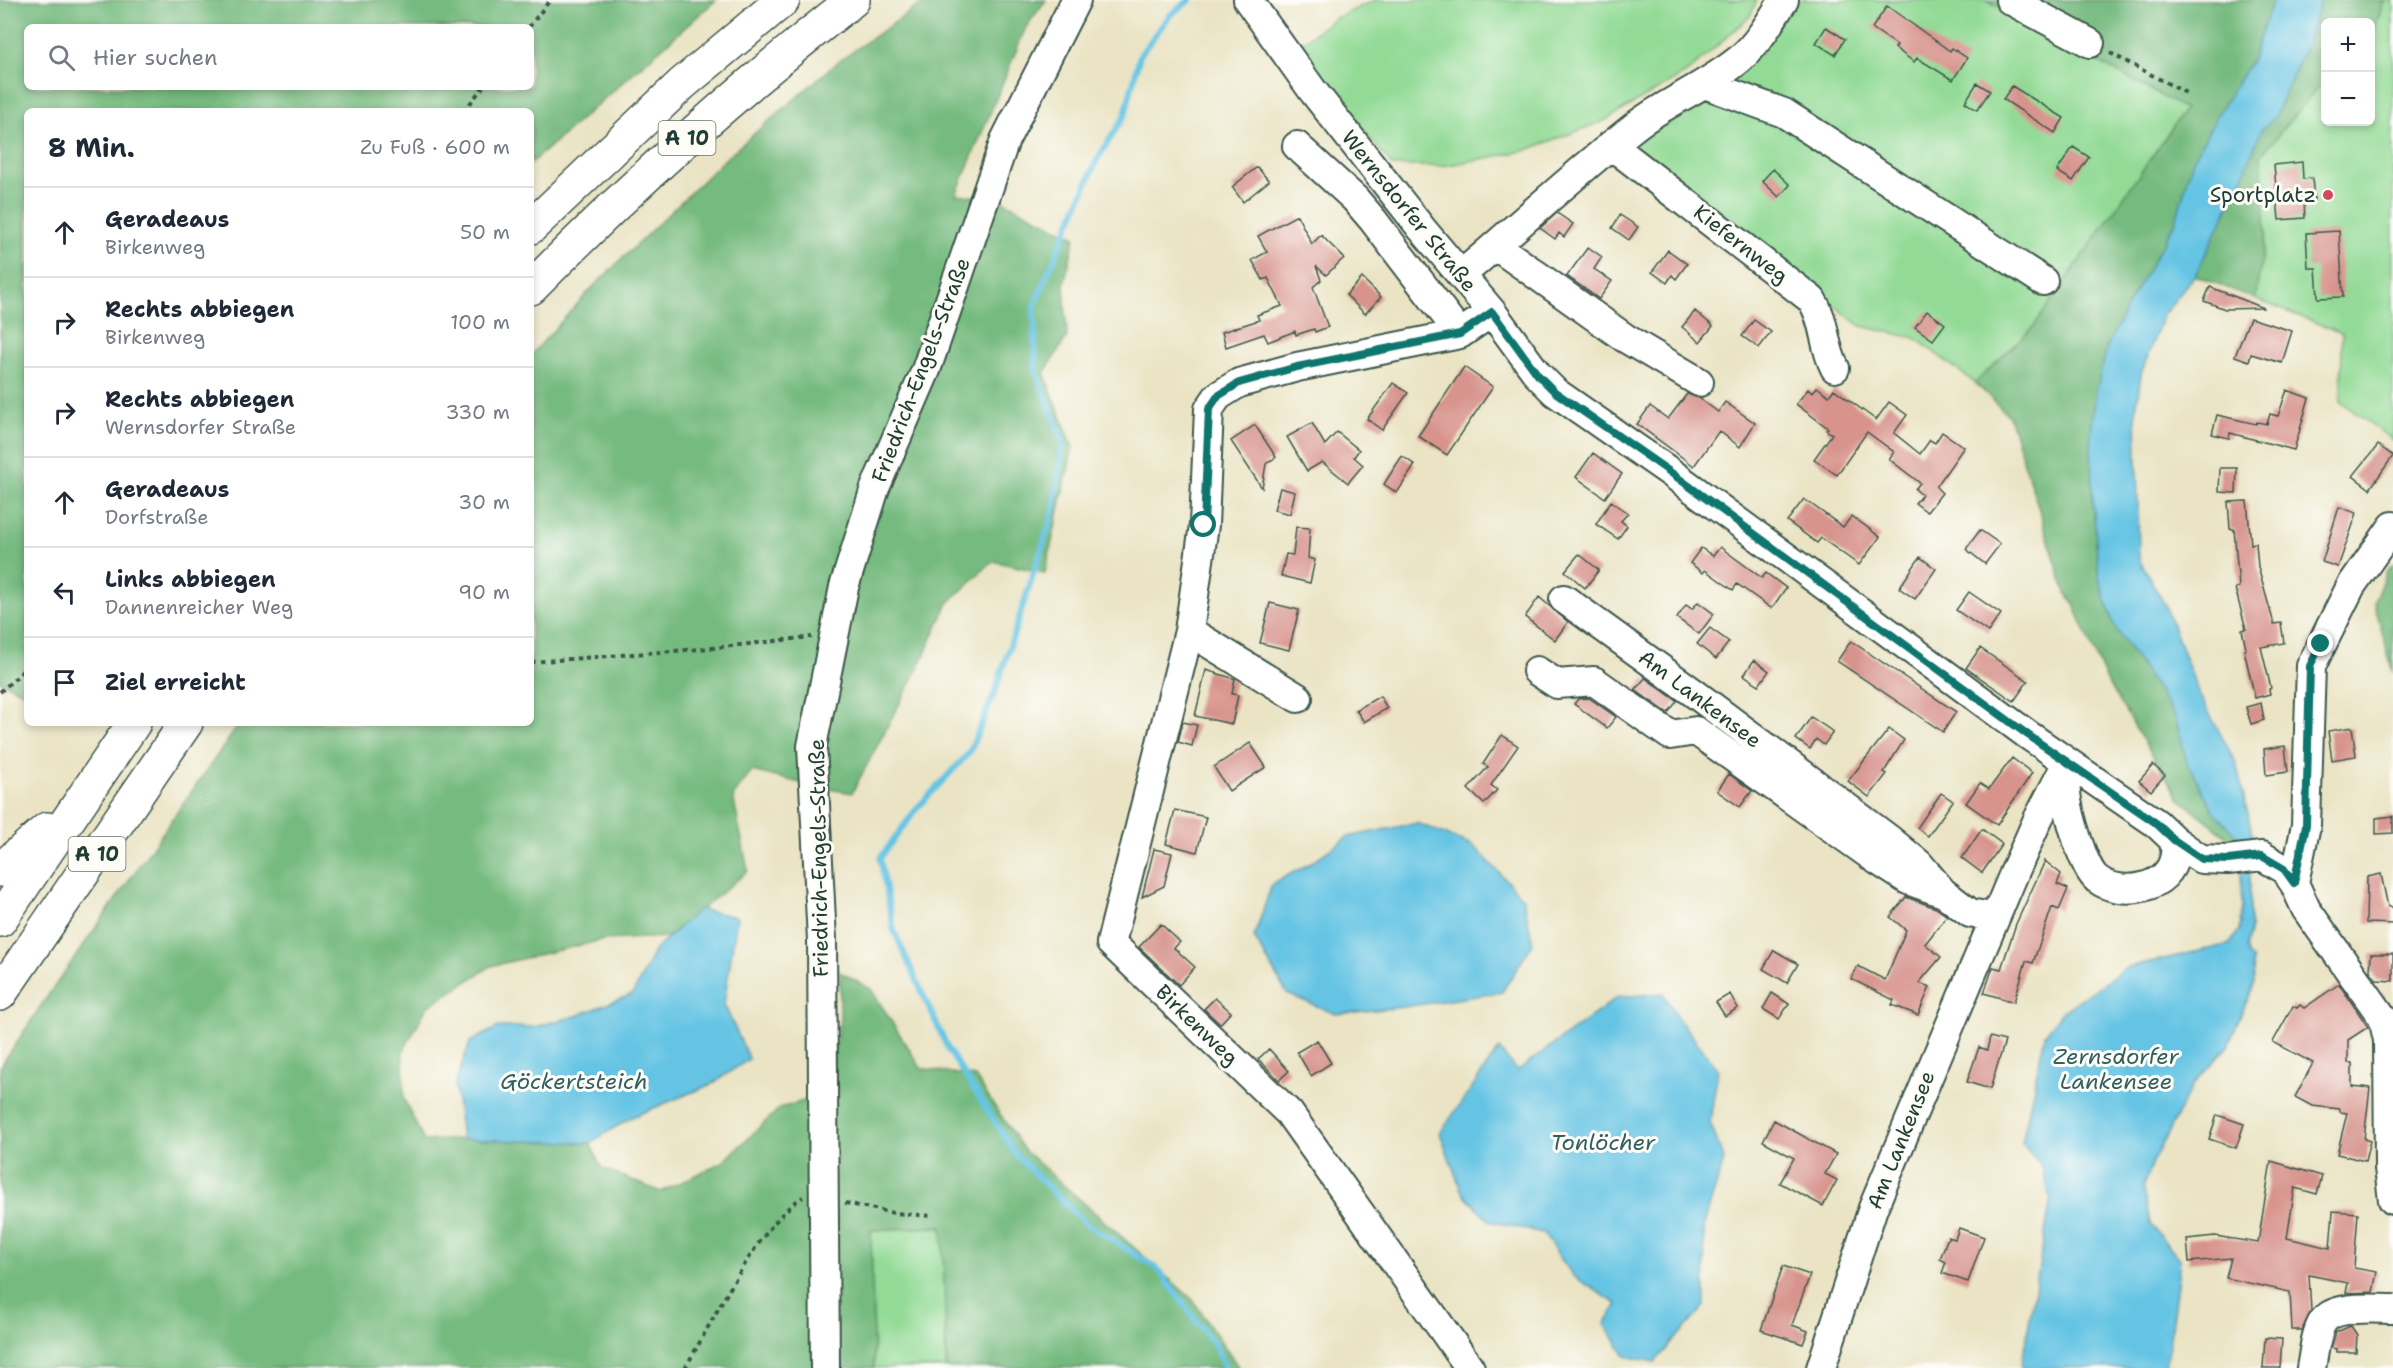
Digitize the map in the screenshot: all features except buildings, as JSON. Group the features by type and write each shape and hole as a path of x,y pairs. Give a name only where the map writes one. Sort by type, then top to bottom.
{"highway":[{"name":"A 10","path":"534,224 682,84 783,0"},
{"name":"A 10","path":"534,285 646,175 791,49 852,0"},
{"name":"A 10","path":"0,920 132,726"},
{"name":"A 10","path":"0,994 184,726"},
{"path":"0,870 81,801"}],"street":[{"name":"Friedrich-Engels-Straße","path":"825,1368 822,940 812,746 844,588 875,488 926,370 1005,140 1076,0"},
{"name":"Wernsdorfer Straße","path":"1248,0 1313,91 1492,312 1538,375 1555,392 1652,460 2067,763 2156,823 2174,840 2202,859 2228,860 2262,856 2284,869 2294,883"},
{"path":"1461,275 1611,145 1664,107 1706,84 1741,58 1760,39 1784,0"},
{"path":"2010,0 2090,43"},
{"path":"1706,84 1784,113 2043,281"},
{"name":"Kiefernweg","path":"1611,145 1812,300 1821,314 1829,356 1835,368"},
{"path":"1297,146 1361,206 1460,334"},
{"path":"1496,246 1625,338 1699,382"},
{"name":"Birkenweg","path":"1470,1368 1289,1113 1111,943 1190,631 1204,525 1209,409 1218,396 1239,383 1297,367 1460,334 1492,312"},
{"path":"2393,526 2351,586 2310,666 2306,825 2294,883 2306,909 2383,1018 2388,1040 2388,1168 2393,1200"},
{"name":"Am Lankensee","path":"1564,599 1890,840 1919,864 1944,893 1970,913 1995,918"},
{"path":"1190,631 1298,698"},
{"name":"Am Lankensee","path":"1537,671 1557,684 1594,681 1670,735 1696,731 1877,860 1908,880 1944,893"},
{"path":"2067,763 2066,794 2084,861 2096,878 2114,889 2140,889 2161,877 2169,868 2175,855 2174,840"},
{"name":"Am Lankensee","path":"1821,1368 1873,1208 2038,819 2067,763"},
{"path":"2311,1368 2323,1322 2334,1312 2355,1309 2393,1309"}],"path":[{"path":"531,24 550,0"},
{"path":"2090,43 2186,93"},
{"path":"466,108 481,90"},
{"path":"534,662 807,638 834,639"},
{"path":"0,692 24,669"},
{"path":"685,1368 748,1260 779,1216 794,1202 807,1194 894,1213 931,1216"}],"green space":[{"path":"0,0 716,0 534,160 534,108 24,108 24,693 0,681"},
{"path":"927,0 1046,0 1026,27 956,195 995,197 1075,237 1064,284 1067,337 1044,373 1073,447 1045,573 993,561 948,603 918,669 852,793 752,771 733,796 748,871 667,937 603,940 491,966 427,1007 403,1052 404,1099 424,1141 462,1139 590,1143 602,1168 661,1192 723,1162 780,1108 810,1099 823,1368 0,1368 0,1067 238,726 534,726 534,352 592,288 727,157 840,60"},
{"path":"1375,0 1757,0 1750,16 1688,72 1604,121 1524,151 1443,166 1392,166 1297,46 1334,19"},
{"path":"1797,0 1986,0 2185,109 2034,326 1975,383 1915,338 1861,326 1625,146 1716,95"},
{"path":"1986,0 2273,0 2252,59 2193,160 2176,221 2128,304 2108,347 2096,392 2091,433 2092,488 2099,578 2114,626 2175,716 2187,762 2214,811 2237,836 2240,847 2179,798 2107,682 2072,600 2066,594 2009,416 1975,383 2034,326 2185,109"},
{"path":"2321,0 2384,0 2375,29 2375,18 2321,18 2321,84 2261,155 2266,234 2255,299 2195,275 2239,186 2261,130 2274,118 2306,45"},
{"name":"Sportplatz","path":"2384,0 2393,0 2393,440 2341,402 2342,333 2255,299 2266,234 2261,155 2321,84 2321,126 2375,126 2375,29"},
{"path":"2393,564 2393,673 2374,602 2386,572"},
{"path":"840,972 871,989 921,1068 975,1077 1024,1150 1193,1300 1239,1368 947,1368 942,1226 871,1230 874,1368 831,1368 826,1096 840,1019"},
{"path":"943,1227 946,1368 874,1368 871,1230"}],"water":[{"name":"Zernsdorfer Lankensee","path":"2273,0 2321,0 2306,45 2274,118 2261,130 2239,186 2195,275 2163,315 2141,374 2136,411 2139,559 2165,605 2199,694 2236,763 2255,845 2250,869 2250,933 2246,947 2248,955 2253,960 2254,984 2228,1046 2192,1086 2152,1163 2143,1186 2150,1224 2180,1260 2166,1368 2021,1368 2051,1199 2042,1167 2022,1143 2045,1034 2063,1011 2128,967 2230,944 2239,930 2242,906 2240,847 2237,836 2214,811 2187,762 2175,716 2114,626 2099,578 2092,488 2091,433 2096,392 2107,347 2128,304 2176,221 2193,160 2252,59"},
{"path":"1417,823 1474,846 1523,898 1533,943 1502,992 1404,1007 1336,1014 1287,994 1254,937 1272,884 1307,865 1348,837"},
{"name":"Göckertsteich","path":"699,909 737,917 724,1004 749,1059 712,1084 632,1117 590,1143 462,1139 455,1085 470,1042 498,1027 534,1027 576,1016 633,994 655,950"},
{"name":"Tonlöcher","path":"1663,993 1677,1017 1718,1069 1710,1122 1724,1160 1704,1224 1705,1306 1655,1362 1625,1356 1605,1324 1617,1304 1573,1276 1543,1233 1490,1221 1462,1192 1440,1133 1499,1049 1517,1071 1618,997"}],"waterway":[{"path":"1190,0 1170,15 1140,55 1125,115 1097,160 1034,306 1036,372 1063,441 1054,510 995,692 969,753 918,807 880,858 894,931 949,1051 1017,1156 1085,1223 1157,1268 1215,1346 1225,1368"}],"place":[{"name":"Sportplatz","path":"2328,195"}],"route":[{"path":"1204,525 1209,409 1218,396 1239,383 1297,367 1460,334 1492,312 1538,375 1555,392 1670,472 2028,735 2156,823 2174,840 2202,859 2228,860 2262,856 2284,869 2294,883 2306,825 2310,666 2321,644"}]}
